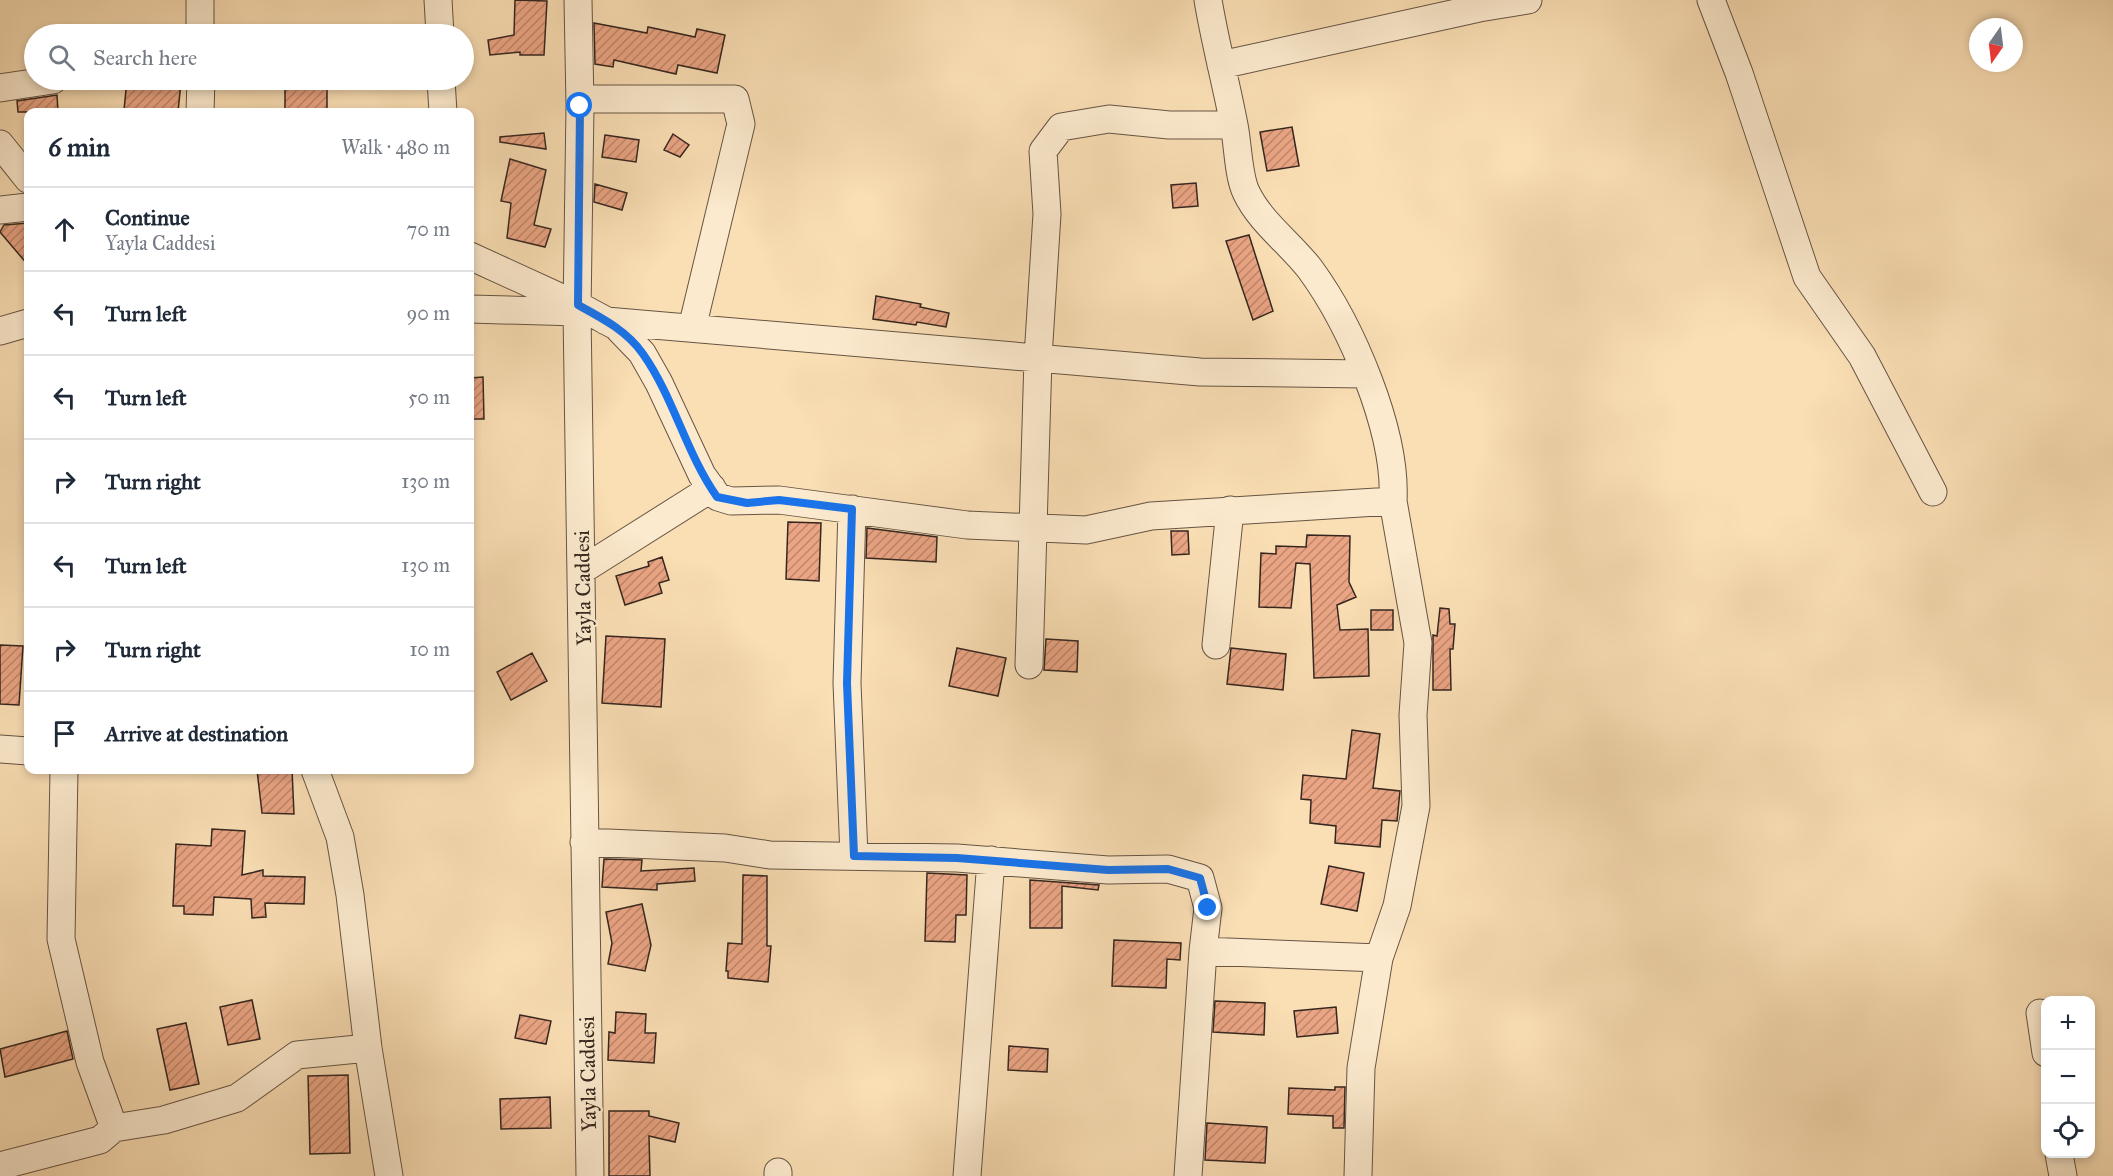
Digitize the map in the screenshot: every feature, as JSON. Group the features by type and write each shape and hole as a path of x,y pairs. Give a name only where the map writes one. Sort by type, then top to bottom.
{"street":[{"path":"200,0 200,24"},
{"path":"438,0 439,24"},
{"name":"Yayla Caddesi","path":"578,0 577,309 590,1176"},
{"path":"1208,0 1246,191 1266,220 1310,269 1343,325 1379,411 1389,455 1394,486 1393,501 1418,644 1413,715 1416,806 1397,906 1379,958 1361,1068 1358,1176"},
{"path":"1221,65 1479,8 1528,0"},
{"path":"1711,0 1739,73 1807,277 1862,356 1933,492"},
{"path":"0,88 24,84"},
{"path":"200,108 201,90"},
{"path":"442,90 443,108"},
{"path":"579,99 735,99 741,124 692,328"},
{"path":"1029,665 1038,358 1047,214 1043,151 1061,127 1109,119 1169,125 1234,125"},
{"path":"0,144 24,174"},
{"path":"0,210 24,207"},
{"path":"474,258 615,326 642,353 659,383 702,475 717,497 731,501 779,500 967,525 1086,530 1151,516 1393,501"},
{"path":"474,309 577,309"},
{"path":"606,321 1200,372 1365,374"},
{"path":"0,331 24,324"},
{"path":"582,570 711,488"},
{"path":"852,509 847,683 854,856"},
{"path":"1216,645 1230,510"},
{"path":"0,749 24,751"},
{"path":"64,774 61,939 90,1062 114,1128"},
{"path":"316,774 340,837 350,895 368,1048 389,1176"},
{"path":"584,842 725,848 770,855 991,860 1108,870 1168,869 1200,878 1208,908 1188,1176"},
{"path":"967,1176 991,860"},
{"path":"1203,951 1379,958"},
{"path":"2040,1013 2046,1050"},
{"path":"0,1166 100,1140 114,1128 164,1120 237,1098 297,1055 368,1048"},
{"path":"2060,1158 2063,1176"}],"building":[{"path":"515,0 547,1 544,55 520,55 520,52 490,55 488,40 514,35"},
{"path":"594,23 647,33 648,27 695,37 697,29 725,35 717,73 678,65 676,74 614,60 613,67 595,64"},
{"path":"126,90 180,90 178,108 124,108"},
{"path":"285,90 327,90 327,108 285,108"},
{"path":"57,95 58,108 24,108 24,112 18,112 17,101"},
{"path":"1292,127 1299,166 1267,171 1260,132"},
{"path":"544,133 546,149 500,142 500,137"},
{"path":"673,134 689,145 680,157 664,150"},
{"path":"605,135 639,140 636,162 602,157"},
{"path":"510,159 546,170 534,225 551,229 545,247 507,238 511,203 501,201"},
{"path":"1196,183 1198,206 1173,208 1171,185"},
{"path":"595,184 627,193 622,210 594,202"},
{"path":"24,223 24,260 0,232 4,225"},
{"path":"1249,235 1273,311 1253,320 1226,241"},
{"path":"876,296 921,304 920,307 949,313 946,327 917,322 916,325 873,319"},
{"path":"483,377 484,419 474,419 474,378"},
{"path":"788,522 821,523 819,581 786,579"},
{"path":"867,528 937,537 936,562 866,558"},
{"path":"1171,531 1188,531 1189,554 1172,555"},
{"path":"1307,535 1350,536 1349,582 1356,597 1337,605 1340,630 1368,629 1369,676 1314,678 1310,564 1296,563 1291,608 1259,607 1261,553 1276,554 1276,546 1306,547"},
{"path":"662,557 669,580 659,583 662,593 625,605 616,576 649,566 648,562"},
{"path":"1440,608 1449,609 1450,624 1455,624 1453,649 1450,649 1451,690 1433,690 1433,635 1437,636"},
{"path":"1371,610 1393,610 1393,630 1371,630"},
{"path":"606,636 665,639 661,707 602,703"},
{"path":"1046,639 1078,641 1077,672 1044,670"},
{"path":"0,645 23,646 19,705 0,704"},
{"path":"957,648 1006,658 998,696 949,686"},
{"path":"1231,648 1286,654 1283,690 1227,684"},
{"path":"532,653 547,681 511,700 497,672"},
{"path":"1352,730 1380,734 1373,788 1400,791 1397,821 1382,820 1380,847 1335,843 1336,826 1310,823 1311,800 1301,799 1303,775 1346,779"},
{"path":"257,774 292,774 294,814 262,813"},
{"path":"212,829 245,831 242,875 263,870 263,876 305,877 304,904 265,903 266,917 252,918 251,899 214,897 213,915 184,914 184,906 173,906 176,844 211,846"},
{"path":"604,859 642,860 641,871 694,868 695,881 657,884 657,890 602,887"},
{"path":"1329,866 1364,873 1357,911 1321,904"},
{"path":"927,873 967,875 966,915 956,915 955,942 925,941"},
{"path":"743,875 767,876 767,946 771,946 768,982 728,978 728,971 726,971 728,943 742,944"},
{"path":"1030,880 1099,885 1098,890 1062,886 1062,928 1030,928"},
{"path":"642,904 651,945 645,971 608,964 612,943 606,912"},
{"path":"1114,940 1181,943 1180,960 1167,959 1166,988 1112,986"},
{"path":"252,1000 260,1039 228,1045 220,1007"},
{"path":"1215,1001 1265,1003 1264,1035 1213,1032"},
{"path":"1336,1007 1338,1033 1297,1037 1294,1011"},
{"path":"616,1012 646,1014 645,1033 656,1033 654,1063 608,1060 609,1032 615,1033"},
{"path":"520,1015 551,1021 546,1044 515,1038"},
{"path":"186,1023 199,1084 170,1090 157,1029"},
{"path":"67,1031 73,1059 5,1077 0,1049"},
{"path":"1009,1046 1048,1049 1047,1072 1008,1070"},
{"path":"348,1075 350,1153 310,1154 308,1076"},
{"path":"1335,1087 1345,1087 1344,1128 1333,1128 1333,1116 1288,1114 1289,1088 1335,1090"},
{"path":"550,1097 551,1128 501,1129 500,1099"},
{"path":"609,1111 649,1111 649,1116 679,1123 675,1142 649,1136 650,1176 609,1176"},
{"path":"1207,1123 1267,1127 1265,1163 1205,1160"}],"route":[{"path":"580,106 578,305 615,326 642,353 659,383 702,475 717,497 747,503 779,500 852,509 847,683 854,856 957,858 1108,870 1168,869 1200,878 1208,908"}]}
